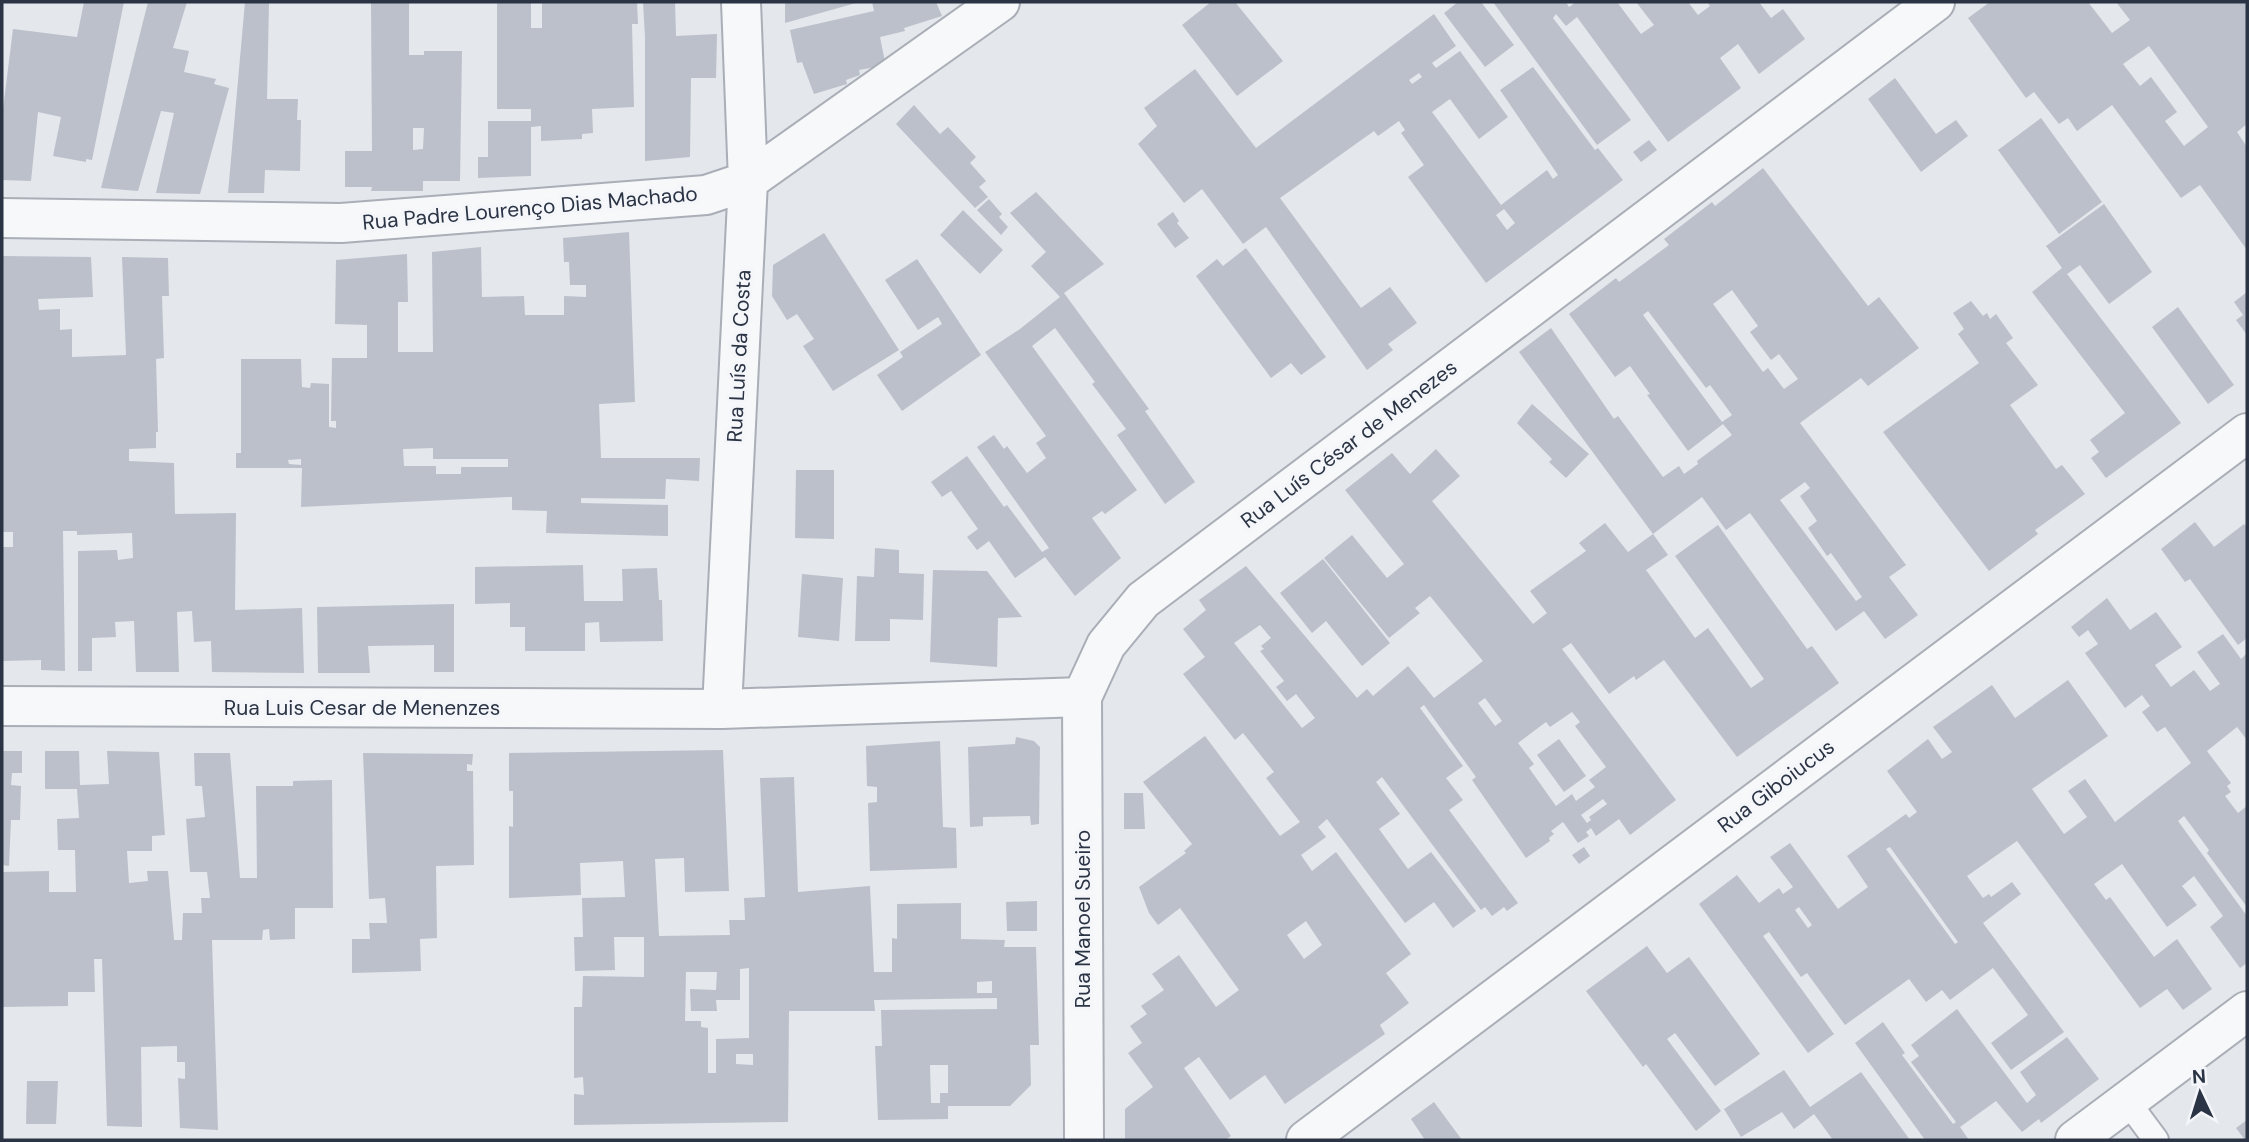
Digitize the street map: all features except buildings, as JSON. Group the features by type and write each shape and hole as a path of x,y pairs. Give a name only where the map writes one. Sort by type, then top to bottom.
{"street":[{"name":"Rua Luís da Costa","path":"722,709 748,181 741,2"},
{"name":"Rua Padre Lourenço Dias Machado","path":"2,218 341,223 706,195 748,181 1000,2"},
{"name":"Rua Luís César de Menezes","path":"1082,697 1107,645 1143,600 1913,8"},
{"name":"Rua Giboiucus","path":"1306,1140 2247,433"},
{"path":"722,709 1082,697"},
{"name":"Rua Manoel Sueiro","path":"1082,697 1084,1140"},
{"name":"Rua Luis Cesar de Menenzes","path":"2,706 722,709"},
{"path":"2075,1140 2247,1010"}],"lane":[{"path":"2127,1101 2156,1140"}]}
